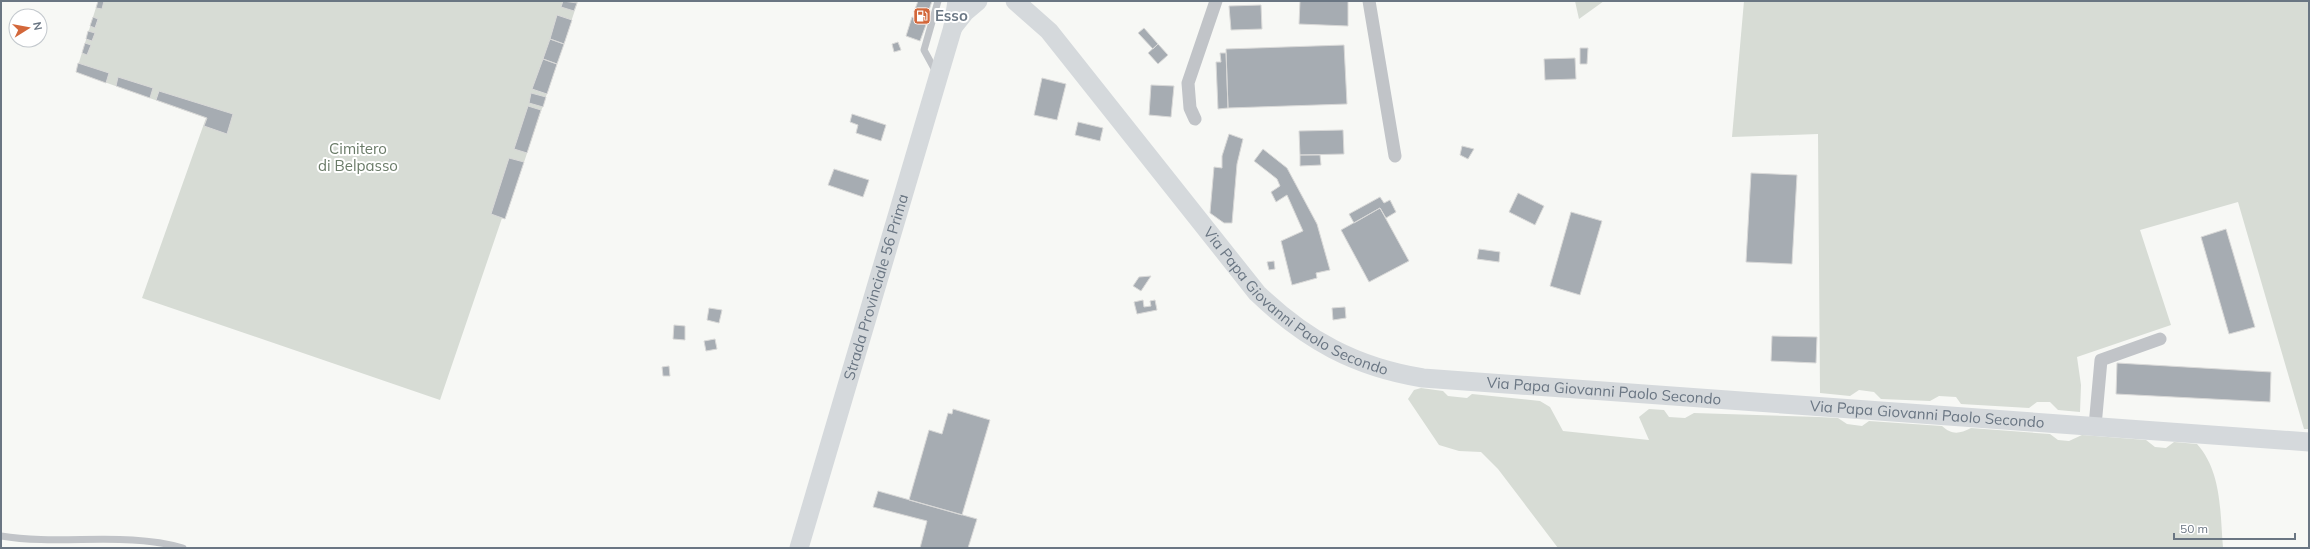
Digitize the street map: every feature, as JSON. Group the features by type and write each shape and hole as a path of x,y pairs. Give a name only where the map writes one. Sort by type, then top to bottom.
{"main road":[{"path":"954,27 957,1"},
{"path":"954,27 965,12 978,1"},
{"path":"1015,1 1049,31"},
{"path":"1031,1 1049,31"},
{"name":"Strada Provinciale 56 Prima","path":"799,548 954,27"},
{"name":"Via Papa Giovanni Paolo Secondo","path":"1049,31 1257,293 1283,317 1311,338 1338,353 1393,374 1423,378 2309,442"}],"street":[{"path":"1195,120 1190,108 1189,79 1216,1"},
{"path":"1370,1 1395,156"},
{"path":"2095,426 2101,360 2160,339"}],"lane":[{"path":"938,1 924,50 939,77"},
{"path":"1,536 27,539 110,538 166,543 183,548"}],"green space":[{"name":"Cimitero di Belpasso","path":"98,1 578,1 505,219 502,218 440,400 142,298 206,118 76,72"},
{"path":"1575,1 1604,1 1579,19"},
{"path":"1744,1 2309,1 2309,429 2304,429 2238,202 2140,230 2171,325 2077,357 2081,385 2080,412 2058,410 2050,402 2037,402 2029,408 1961,404 1956,397 1939,396 1930,401 1881,399 1874,392 1859,390 1850,396 1820,393 1818,134 1732,137"},
{"path":"1421,388 1443,391 1448,396 1467,398 1472,394 1540,401 1550,407 1563,431 1649,440 1639,417 1649,409 1664,410 1669,417 1685,418 1694,413 1819,417 1838,418 1847,424 1862,426 1869,421 1942,426 1949,431 1956,433 1971,428 2050,434 2058,440 2069,441 2082,435 2146,440 2155,447 2166,448 2174,442 2197,444 2211,467 2215,480 2220,507 2223,548 1558,548 1498,469 1481,452 1459,451 1439,445 1408,399 1414,390"}],"building":[{"path":"98,1 104,1 102,9 96,8"},
{"path":"563,1 577,3 574,11 561,7"},
{"path":"918,1 932,1 927,16 914,12"},
{"path":"1300,1 1348,1 1348,26 1299,24"},
{"path":"1261,5 1262,29 1231,30 1229,6"},
{"path":"557,15 572,20 564,44 550,39"},
{"path":"93,17 98,19 95,28 90,26"},
{"path":"912,17 927,22 920,41 906,36"},
{"path":"1144,28 1158,44 1153,49 1138,33"},
{"path":"88,31 95,33 92,41 86,39"},
{"path":"550,39 564,44 557,64 543,59"},
{"path":"898,42 901,50 894,52 892,44"},
{"path":"85,43 91,45 87,55 82,53"},
{"path":"1158,44 1168,55 1158,64 1148,53"},
{"path":"1344,45 1347,104 1228,108 1226,49"},
{"path":"1580,48 1588,48 1587,64 1580,64"},
{"path":"1220,53 1226,53 1228,108 1218,109 1216,62 1221,62"},
{"path":"1575,58 1576,79 1545,80 1544,59"},
{"path":"543,59 557,64 547,94 532,89"},
{"path":"78,63 109,73 106,83 76,72"},
{"path":"118,77 153,88 150,98 116,86"},
{"path":"1042,78 1066,84 1057,120 1034,115"},
{"path":"1151,85 1174,86 1171,117 1149,115"},
{"path":"159,91 233,114 227,134 204,126 207,118 156,100"},
{"path":"531,93 546,97 543,107 529,103"},
{"path":"528,106 541,110 527,153 514,149"},
{"path":"852,114 886,125 881,141 856,133 858,125 850,122"},
{"path":"1078,122 1103,128 1100,141 1075,135"},
{"path":"1343,130 1344,154 1300,155 1299,131"},
{"path":"1229,134 1243,139 1237,164 1232,223 1224,223 1210,213 1214,167 1222,168 1222,156"},
{"path":"1462,146 1474,149 1468,159 1460,155"},
{"path":"1263,149 1287,168 1317,224 1330,270 1316,273 1317,278 1292,285 1281,241 1303,231 1287,195 1276,202 1271,192 1280,186 1277,179 1254,161"},
{"path":"1300,155 1320,155 1321,165 1300,166"},
{"path":"509,158 524,162 505,219 491,214"},
{"path":"834,169 869,180 863,197 828,185"},
{"path":"1751,173 1797,175 1792,264 1746,262"},
{"path":"1518,193 1544,206 1535,225 1509,212"},
{"path":"1380,197 1384,203 1390,200 1396,212 1386,218 1380,208 1354,223 1349,214"},
{"path":"1380,208 1409,261 1369,282 1341,230"},
{"path":"1571,212 1602,221 1580,295 1550,286"},
{"path":"2226,229 2255,327 2229,334 2201,237"},
{"path":"1479,249 1500,252 1499,262 1477,259"},
{"path":"1274,261 1275,269 1269,270 1267,262"},
{"path":"1151,276 1141,291 1133,286 1139,277"},
{"path":"1143,300 1144,307 1151,306 1150,301 1155,300 1157,310 1137,314 1134,302"},
{"path":"1345,307 1346,318 1333,320 1332,308"},
{"path":"709,308 722,310 719,323 707,320"},
{"path":"674,325 685,326 685,340 673,339"},
{"path":"1772,336 1817,337 1816,363 1771,361"},
{"path":"715,339 717,349 706,351 704,341"},
{"path":"2117,363 2271,372 2270,402 2116,394"},
{"path":"669,366 670,376 663,376 662,367"},
{"path":"953,409 990,420 962,515 909,500 929,430 942,434 948,413 952,414"},
{"path":"878,491 977,519 968,548 920,548 927,521 873,507"}],"place":[{"name":"Esso","path":"922,16"}]}
